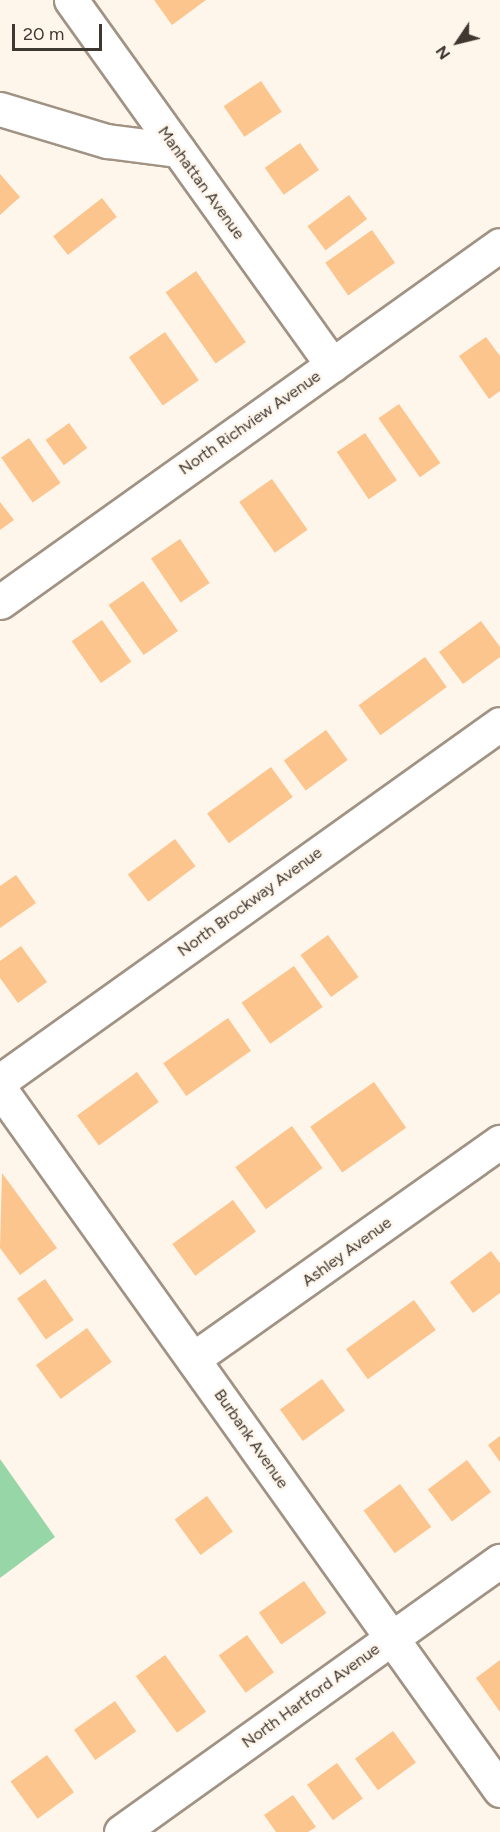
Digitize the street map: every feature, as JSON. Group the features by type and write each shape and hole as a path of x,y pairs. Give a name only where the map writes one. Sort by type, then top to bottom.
{"street":[{"name":"Manhattan Avenue","path":"71,0 332,365"},
{"path":"0,109 107,141 178,150"},
{"name":"North Richview Avenue","path":"0,602 500,245"},
{"name":"North Brockway Avenue","path":"0,1081 500,724"},
{"name":"Burbank Avenue","path":"0,1089 500,1791"},
{"name":"Ashley Avenue","path":"194,1359 500,1142"},
{"name":"North Hartford Avenue","path":"121,1832 500,1560"}],"green space":[{"path":"0,1459 55,1537 0,1578"}],"building":[{"path":"154,0 206,0 172,25"},
{"path":"261,81 282,112 244,137 224,106"},
{"path":"300,143 319,170 284,195 265,168"},
{"path":"0,174 20,197 0,215"},
{"path":"349,195 367,219 326,250 307,226"},
{"path":"102,198 117,217 68,255 53,236"},
{"path":"372,230 395,263 348,295 325,263"},
{"path":"196,271 246,342 216,363 166,292"},
{"path":"165,332 199,380 163,406 129,357"},
{"path":"486,337 500,356 500,391 489,399 459,356"},
{"path":"399,404 440,463 420,477 379,418"},
{"path":"69,423 87,448 64,465 46,440"},
{"path":"365,433 397,480 369,499 337,452"},
{"path":"29,438 61,483 33,503 1,458"},
{"path":"272,479 308,530 275,553 239,502"},
{"path":"0,502 14,520 0,530"},
{"path":"180,539 210,583 181,603 151,559"},
{"path":"143,581 178,631 144,655 109,605"},
{"path":"102,620 131,662 101,683 72,641"},
{"path":"481,621 500,647 500,657 463,684 439,652"},
{"path":"425,657 447,687 380,735 359,705"},
{"path":"326,730 348,760 306,790 284,761"},
{"path":"271,767 293,797 229,843 207,813"},
{"path":"175,839 195,866 148,902 128,875"},
{"path":"16,875 36,903 0,928 0,886"},
{"path":"328,935 359,977 331,997 300,955"},
{"path":"21,946 47,982 18,1003 0,978 0,961"},
{"path":"294,966 323,1007 270,1044 242,1003"},
{"path":"228,1018 251,1051 186,1096 163,1063"},
{"path":"137,1072 159,1102 99,1145 77,1115"},
{"path":"374,1082 406,1128 342,1173 310,1127"},
{"path":"292,1126 323,1168 266,1209 235,1167"},
{"path":"2,1173 57,1248 20,1275 0,1248"},
{"path":"233,1200 256,1232 195,1276 172,1244"},
{"path":"491,1251 500,1263 500,1293 473,1313 450,1282"},
{"path":"45,1279 74,1320 46,1339 17,1299"},
{"path":"414,1300 436,1330 368,1379 346,1349"},
{"path":"87,1328 112,1362 61,1399 36,1365"},
{"path":"322,1379 345,1411 303,1441 280,1410"},
{"path":"500,1436 500,1462 488,1445"},
{"path":"467,1460 491,1492 452,1521 428,1489"},
{"path":"400,1484 431,1527 395,1553 364,1510"},
{"path":"207,1496 233,1532 201,1555 175,1520"},
{"path":"304,1581 326,1613 281,1644 259,1613"},
{"path":"247,1635 274,1672 246,1693 219,1656"},
{"path":"165,1655 206,1712 177,1733 136,1676"},
{"path":"500,1660 500,1712 476,1678"},
{"path":"115,1701 136,1731 95,1760 74,1730"},
{"path":"393,1731 416,1763 378,1790 355,1759"},
{"path":"47,1755 74,1792 38,1819 11,1781"},
{"path":"337,1763 363,1799 333,1820 307,1785"},
{"path":"293,1795 316,1827 308,1832 276,1832 264,1815"}]}
